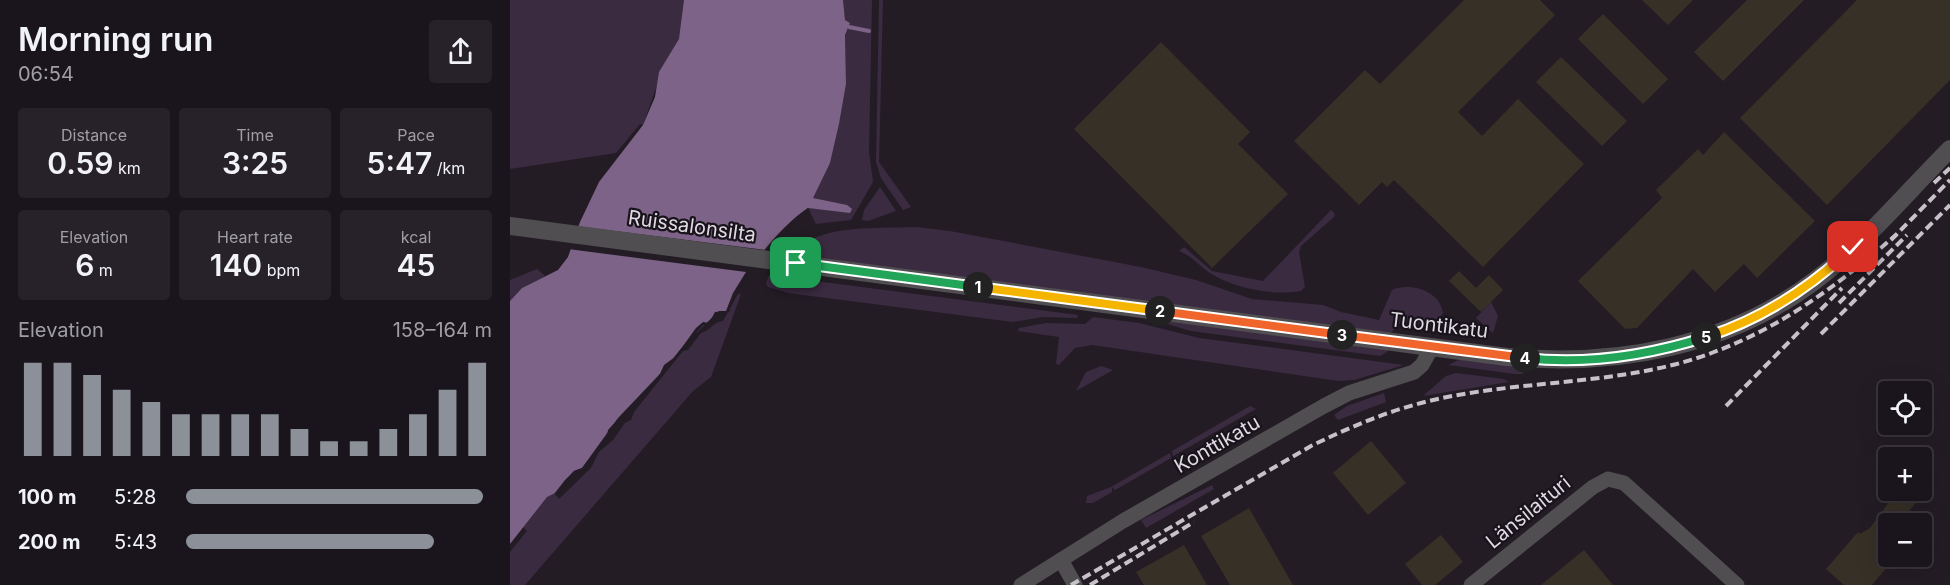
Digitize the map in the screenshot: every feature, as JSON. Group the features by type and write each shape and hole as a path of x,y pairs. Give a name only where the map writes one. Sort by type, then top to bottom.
{"street":[{"name":"Tuontikatu","path":"1034,294 1533,359 1587,360 1657,351 1727,329 1767,310 1819,278 1950,148"},
{"name":"Ruissalonsilta","path":"510,226 1034,294"},
{"name":"Konttikatu","path":"1021,585 1123,521 1324,406 1348,393 1414,372 1422,365 1432,347"},
{"name":"Länsilaituri","path":"1471,585 1593,487 1614,479 1624,483 1642,498 1737,585"},
{"path":"1061,560 1075,585"}],"shaded area":[{"path":"510,0 694,0 696,55 657,85 643,125 640,124 616,153 510,169"},
{"path":"684,0 843,0 845,20 850,23 845,35 846,84 830,163 813,198 847,205 852,209 850,213 808,208 784,228 750,269 727,311 719,311 686,343 608,430 607,436 582,468 574,471 555,493 547,497 510,544 510,301 522,288 558,270 568,257 580,222 599,182 643,125 655,97 659,72 679,39"},
{"path":"843,0 872,0 869,152 873,182 851,220 816,224 808,208 821,209 826,201 812,198 830,163 846,84 845,35 850,23 845,20"},
{"path":"879,0 883,0 879,162 911,207 903,210 881,178 876,162"},
{"path":"880,187 896,211 868,221 862,220 864,210"},
{"path":"1331,210 1335,214 1334,217 1301,246 1299,252 1305,287 1301,291 1278,292 1242,287 1210,273 1179,251 1184,247 1212,271 1263,281"},
{"path":"916,227 950,231 1141,267 1196,280 1252,299 1323,305 1341,312 1379,320 1392,290 1416,288 1431,294 1441,305 1443,313 1434,325 1401,322 1390,334 790,254 803,244 832,232 866,228"},
{"path":"537,269 545,276 522,288 510,301 510,280"},
{"path":"769,275 1078,315 1077,318 1043,317 1013,322 788,293 768,287 766,283"},
{"path":"738,294 741,294 711,377 693,391 525,585 510,585 510,552 527,531 522,526 552,490 559,499 591,468 599,452 613,440 625,423 631,420 634,412 683,351 688,350 701,333 723,321"},
{"path":"1491,302 1498,316 1493,333 1476,318"},
{"path":"1140,316 1388,348 1387,352 1380,356 1191,331"},
{"path":"1093,317 1139,323 1199,338 1404,365 1354,380 1338,381 1092,345 1075,348 1059,365 1056,364 1059,337 1018,331 1019,328 1046,323 1085,324"},
{"path":"1461,359 1505,363 1524,371 1523,374 1515,374 1448,365"},
{"path":"1101,366 1113,370 1076,391 1086,372"},
{"path":"1456,373 1504,379 1509,382 1423,396 1446,376"},
{"path":"1384,393 1386,402 1338,420 1334,415 1347,406"},
{"path":"1250,406 1256,409 1173,456 1172,451"},
{"path":"1170,453 1171,458 1115,490 1112,487 1112,492 1093,503 1086,503 1087,496 1111,487"},
{"path":"1212,485 1214,489 1146,528 1141,520"}],"pier":[{"path":"808,208 810,211 794,223 748,275 735,295 729,312 716,315 711,325 704,325 698,331 662,376 620,420 584,470 576,473 556,496 555,493 565,480 574,471 582,468 618,418 660,374 664,365 675,357 696,328 703,322 709,323 715,312 726,311 733,293 746,272 568,249 575,226 766,250 792,221"}],"building":[{"path":"1464,0 1540,0 1555,15 1458,112 1482,136 1518,99 1584,164 1483,267 1394,180 1387,187 1382,182 1359,205 1294,141 1365,70 1380,84"},
{"path":"1642,0 1693,0 1668,25"},
{"path":"1747,0 1804,0 1723,81 1694,52"},
{"path":"1857,0 1950,0 1950,80 1827,205 1740,118"},
{"path":"1603,14 1668,79 1643,104 1578,39"},
{"path":"1161,42 1250,132 1238,144 1288,194 1212,268 1074,129"},
{"path":"1561,57 1627,121 1602,146 1536,82"},
{"path":"1724,132 1815,221 1757,278 1744,264 1715,292 1693,269 1637,328 1625,329 1578,281 1662,198 1656,190 1698,149 1703,155"},
{"path":"1459,271 1476,288 1489,275 1503,290 1481,312 1449,281"},
{"path":"1371,441 1406,483 1368,515 1333,473"},
{"path":"1890,501 1917,501 1907,513 1881,513"},
{"path":"1249,508 1293,585 1230,585 1201,536"},
{"path":"1878,517 1878,567 1887,567 1872,585 1844,585 1826,569 1858,532 1860,534 1870,528"},
{"path":"1441,535 1463,562 1435,585 1422,585 1405,564"},
{"path":"1184,545 1207,585 1144,585 1136,572"},
{"path":"1584,550 1613,585 1541,585"}],"waterway":[{"path":"849,27 869,31"}],"railway":[{"path":"1934,183 1950,168"},
{"path":"1891,240 1950,180"},
{"path":"1821,334 1950,205"},
{"path":"1071,585 1311,446 1381,416 1410,406 1458,395 1594,379 1661,368 1723,349 1777,323 1802,307 1850,273 1897,234"},
{"path":"1839,303 1907,235"},
{"path":"1726,406 1842,288"},
{"path":"1090,585 1194,522"}],"route":[{"path":"796,263 1507,357 1574,361 1647,353 1727,329 1761,314 1804,289 1853,247"}]}
